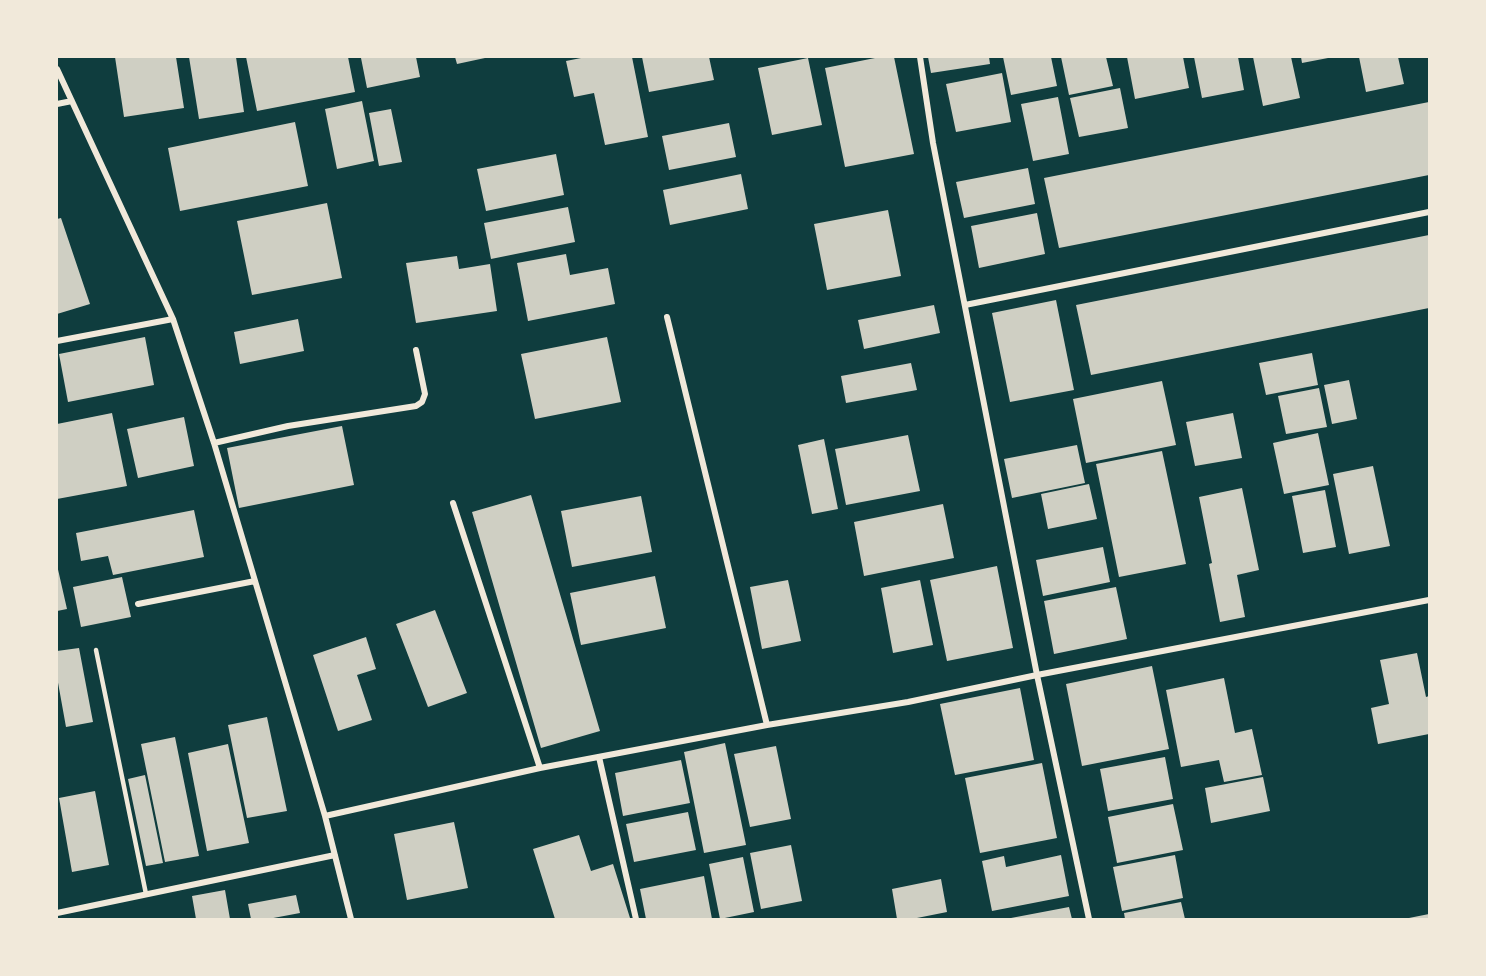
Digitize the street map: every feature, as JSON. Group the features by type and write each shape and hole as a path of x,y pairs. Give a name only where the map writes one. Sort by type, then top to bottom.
{"street":[{"path":"920,57 933,143 1037,675 1089,919"},
{"path":"57,69 173,319 214,443 325,816 351,919"},
{"path":"57,104 72,101"},
{"path":"965,305 1429,212"},
{"path":"667,317 767,725"},
{"path":"57,341 173,319"},
{"path":"214,443 288,426 416,406 422,402 424,394 416,350"},
{"path":"453,503 540,768"},
{"path":"138,604 255,581"},
{"path":"325,816 540,768 767,725 908,702 1429,600"},
{"path":"599,757 636,919"},
{"path":"57,913 335,855"}],"lane":[{"path":"96,650 146,894"}],"building":[{"path":"115,57 176,57 184,108 124,117"},
{"path":"189,57 236,57 244,112 199,119"},
{"path":"246,57 348,57 355,92 257,111"},
{"path":"416,57 420,77 367,88 361,58"},
{"path":"455,57 485,57 485,58 457,64"},
{"path":"586,57 632,57 648,137 605,145 594,93 574,97 566,61"},
{"path":"642,57 709,57 714,80 649,92"},
{"path":"880,57 894,57 914,154 845,167 825,68"},
{"path":"928,57 989,57 990,64 931,73"},
{"path":"1003,57 1051,57 1057,86 1011,95"},
{"path":"1061,57 1106,57 1113,86 1069,95"},
{"path":"1127,57 1183,57 1189,88 1135,99"},
{"path":"1194,57 1238,57 1244,90 1202,98"},
{"path":"1253,57 1291,57 1300,98 1263,106"},
{"path":"1301,57 1328,57 1328,58 1302,63"},
{"path":"1359,57 1398,57 1404,84 1366,92"},
{"path":"808,58 822,125 772,135 758,68"},
{"path":"1002,73 1011,122 956,132 946,84"},
{"path":"1120,88 1128,128 1079,137 1070,98"},
{"path":"1058,97 1069,154 1033,161 1021,104"},
{"path":"362,101 374,161 337,169 325,109"},
{"path":"1429,102 1429,175 1059,248 1044,178"},
{"path":"391,109 402,162 379,166 369,113"},
{"path":"295,122 308,186 180,211 168,148"},
{"path":"729,123 736,157 669,170 662,136"},
{"path":"556,154 564,195 486,211 477,169"},
{"path":"1028,168 1035,204 964,218 956,182"},
{"path":"741,174 748,209 670,225 663,190"},
{"path":"327,203 342,278 252,295 237,221"},
{"path":"568,207 575,242 491,259 484,223"},
{"path":"888,210 901,276 827,290 814,224"},
{"path":"1037,213 1045,254 979,268 971,226"},
{"path":"61,218 90,304 57,314 57,219"},
{"path":"1429,235 1429,308 1091,375 1076,305"},
{"path":"566,254 570,275 608,268 615,304 528,321 517,263"},
{"path":"457,256 459,269 490,264 497,311 416,323 406,263"},
{"path":"1056,300 1074,390 1010,402 992,313"},
{"path":"934,305 940,333 864,349 858,320"},
{"path":"298,319 304,351 240,364 234,332"},
{"path":"145,337 154,385 68,402 59,354"},
{"path":"607,337 621,402 535,419 521,354"},
{"path":"1312,353 1318,385 1266,395 1259,363"},
{"path":"911,363 917,390 846,403 841,376"},
{"path":"1349,380 1357,419 1332,424 1324,385"},
{"path":"1162,381 1176,445 1086,463 1073,399"},
{"path":"1319,388 1327,427 1286,434 1278,396"},
{"path":"112,413 127,486 57,499 57,424"},
{"path":"1233,413 1242,458 1195,466 1186,422"},
{"path":"184,417 194,466 138,478 127,429"},
{"path":"342,426 354,485 239,508 227,448"},
{"path":"1318,433 1329,485 1284,494 1273,443"},
{"path":"908,435 920,491 846,505 835,449"},
{"path":"824,439 838,509 812,514 798,445"},
{"path":"1077,445 1085,483 1012,498 1004,459"},
{"path":"1162,451 1186,564 1119,577 1096,464"},
{"path":"1373,466 1390,546 1349,554 1333,474"},
{"path":"1089,484 1097,519 1048,529 1041,494"},
{"path":"1242,488 1259,570 1237,575 1245,617 1220,622 1209,564 1212,563 1199,497"},
{"path":"1325,490 1336,547 1303,553 1292,496"},
{"path":"531,495 600,731 541,748 472,512"},
{"path":"641,496 652,552 572,567 561,511"},
{"path":"943,504 954,558 864,576 854,522"},
{"path":"194,510 204,557 113,575 108,556 81,561 76,533"},
{"path":"1103,547 1110,582 1043,596 1036,560"},
{"path":"57,565 67,609 57,611"},
{"path":"997,566 1013,648 947,661 930,580"},
{"path":"655,576 666,628 581,645 570,593"},
{"path":"122,577 131,617 81,627 73,587"},
{"path":"788,580 801,641 762,649 750,587"},
{"path":"920,580 933,645 893,653 881,588"},
{"path":"1116,587 1127,639 1054,654 1044,601"},
{"path":"435,610 467,693 428,707 396,624"},
{"path":"366,637 376,669 357,675 372,720 338,731 313,655"},
{"path":"79,648 93,722 66,727 57,677 57,651"},
{"path":"1417,653 1426,697 1429,696 1429,734 1378,744 1371,708 1389,704 1380,660"},
{"path":"1152,666 1169,749 1082,766 1066,684"},
{"path":"1224,678 1235,733 1252,729 1262,775 1224,782 1219,760 1181,767 1166,690"},
{"path":"1020,688 1034,760 955,775 940,704"},
{"path":"267,717 287,811 247,818 228,725"},
{"path":"175,737 199,856 165,862 141,744"},
{"path":"725,743 746,845 704,853 684,752"},
{"path":"228,744 249,843 207,851 188,753"},
{"path":"776,746 791,819 750,827 734,754"},
{"path":"1165,757 1173,799 1108,811 1100,769"},
{"path":"681,760 690,803 623,816 615,773"},
{"path":"1042,763 1057,838 980,853 965,778"},
{"path":"145,775 163,863 146,866 128,779"},
{"path":"1263,777 1270,811 1211,823 1205,788"},
{"path":"95,791 109,865 72,872 59,798"},
{"path":"1173,804 1183,850 1117,863 1108,817"},
{"path":"688,812 696,850 634,862 626,824"},
{"path":"454,822 468,888 407,900 394,834"},
{"path":"579,835 591,871 613,864 630,918 555,919 533,849"},
{"path":"791,845 802,901 761,909 750,853"},
{"path":"1061,855 1069,896 992,911 982,861 1004,856 1006,867"},
{"path":"1175,855 1183,898 1122,911 1113,867"},
{"path":"743,857 754,912 720,919 709,864"},
{"path":"704,876 712,919 646,919 640,889"},
{"path":"941,879 947,912 912,919 897,919 892,889"},
{"path":"225,890 230,919 196,919 192,896"},
{"path":"296,895 300,913 268,919 251,919 248,904"},
{"path":"1181,902 1185,919 1125,919 1124,913"},
{"path":"1069,907 1072,919 1011,919 1011,918"},
{"path":"1429,914 1429,919 1409,919 1409,918"}]}
